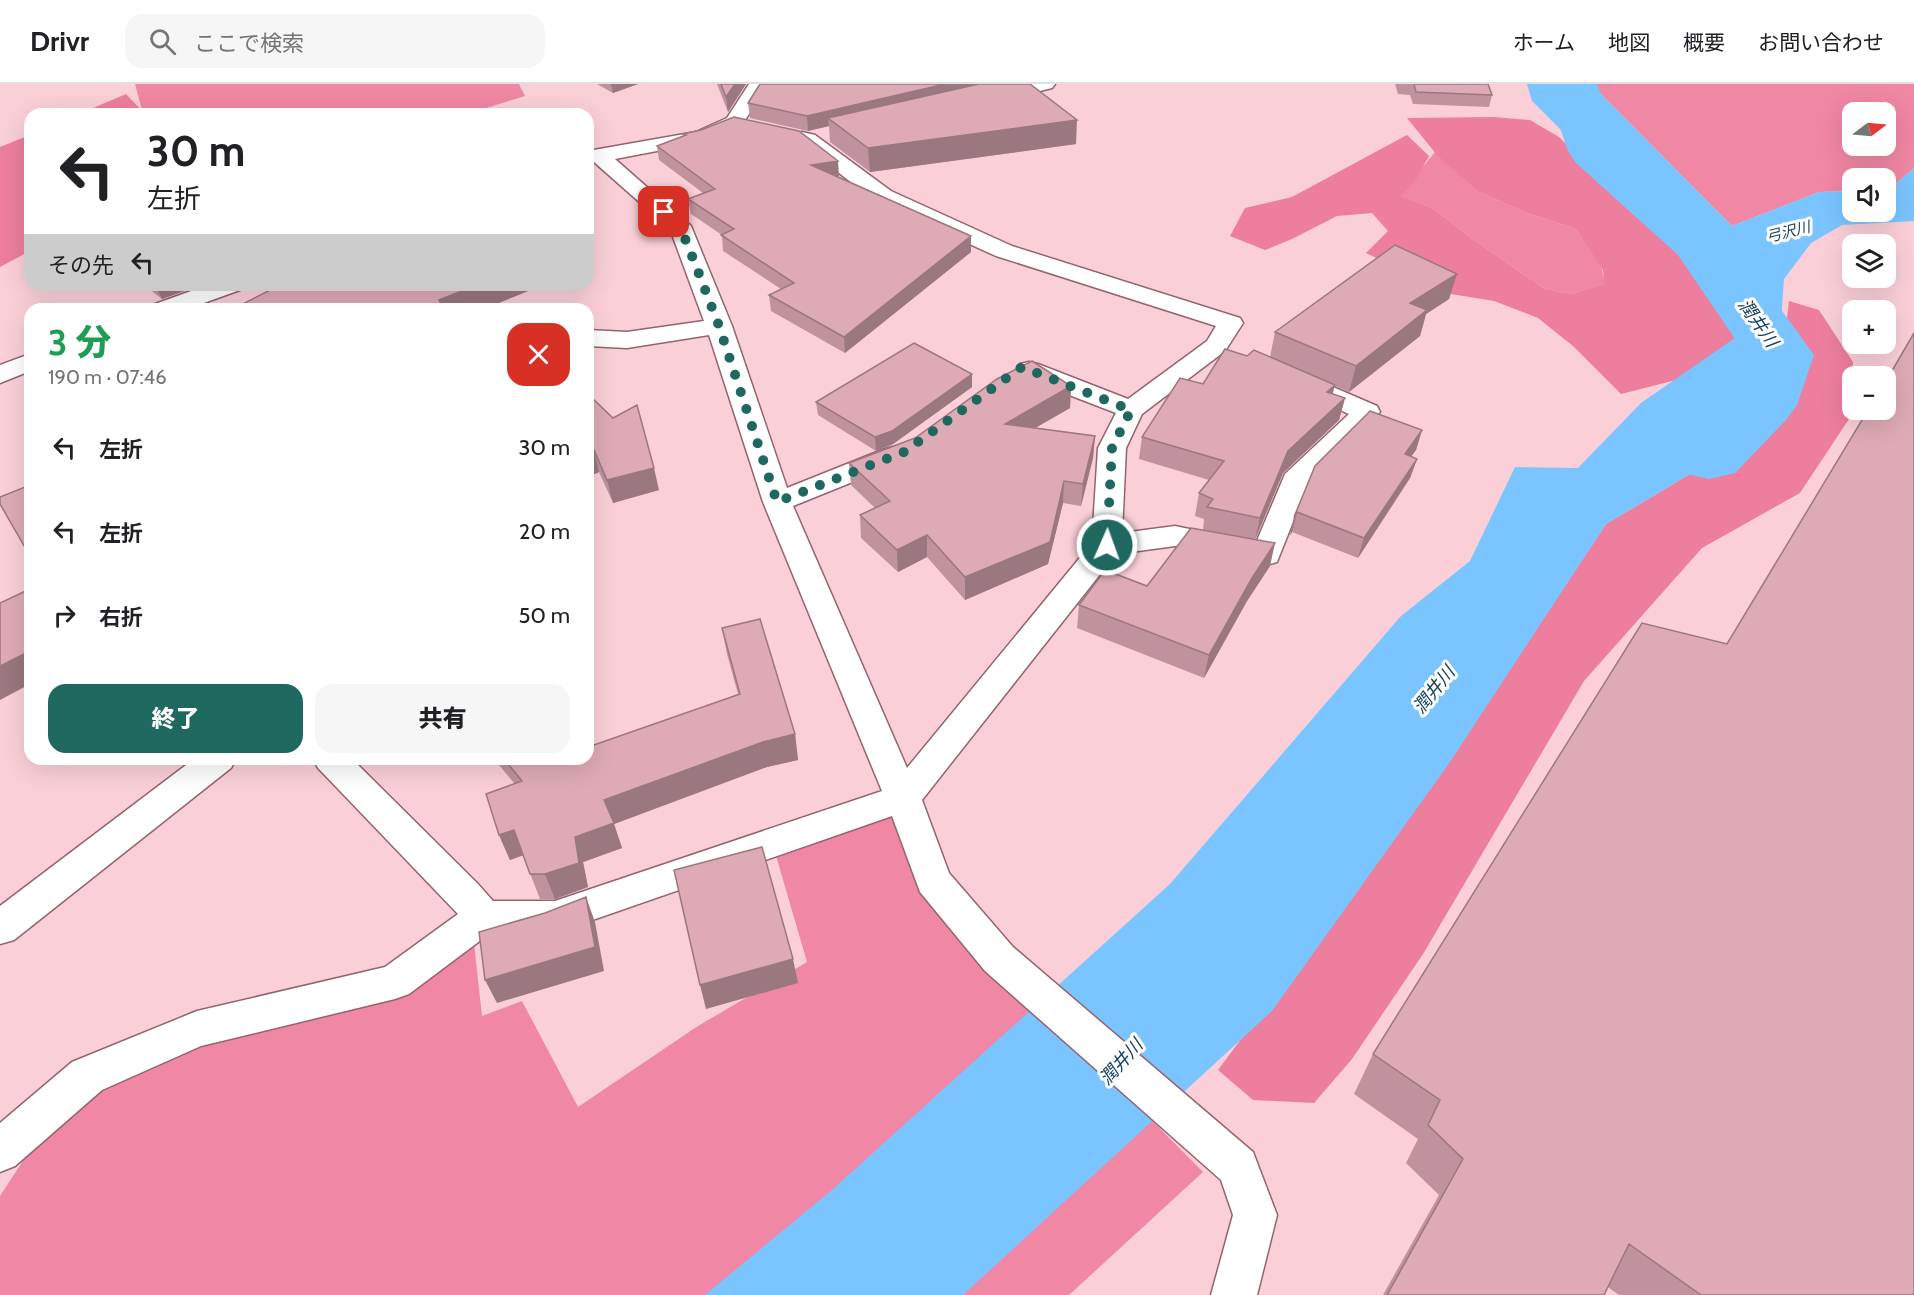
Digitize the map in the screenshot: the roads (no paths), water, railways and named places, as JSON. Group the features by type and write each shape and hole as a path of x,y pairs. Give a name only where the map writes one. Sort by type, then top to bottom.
{"street":[{"path":"755,127 759,84"},
{"path":"977,100 1045,84"},
{"path":"0,1151 87,1076 197,1029 395,982 483,917 511,919 555,916 903,798 1107,545 1112,448 1131,410 1227,351 1231,323 1004,251 883,196 819,136 755,127 594,156"},
{"path":"594,157 680,226 719,326 777,502 903,798 933,881 999,958 1238,1167 1255,1215 1234,1295"},
{"path":"181,303 214,291"},
{"path":"594,338 627,340 719,326"},
{"path":"0,375 24,365"},
{"path":"1004,380 1022,367 1131,410"},
{"path":"1107,545 1175,536 1266,555 1295,480 1367,412 1281,375"},
{"path":"777,502 904,452 913,445"},
{"path":"0,928 211,765"},
{"path":"336,765 464,894 483,917"}],"water":[{"name":"弓沢川","path":"1527,84 1591,84 1732,226 1819,192 1842,191 1842,222 1896,222 1842,225 1811,243 1784,279 1774,424 1606,524 1450,762 1272,1011 963,1295 705,1295 832,1190 1170,884 1401,616 1470,561 1515,467 1578,468 1641,403 1745,331 1687,256 1532,101"},
{"path":"1914,168 1914,221 1896,222 1896,184"}],"waterway":[{"name":"潤井川","path":"1571,84 1596,151 1701,242 1780,355 1761,405 1709,456"}]}
